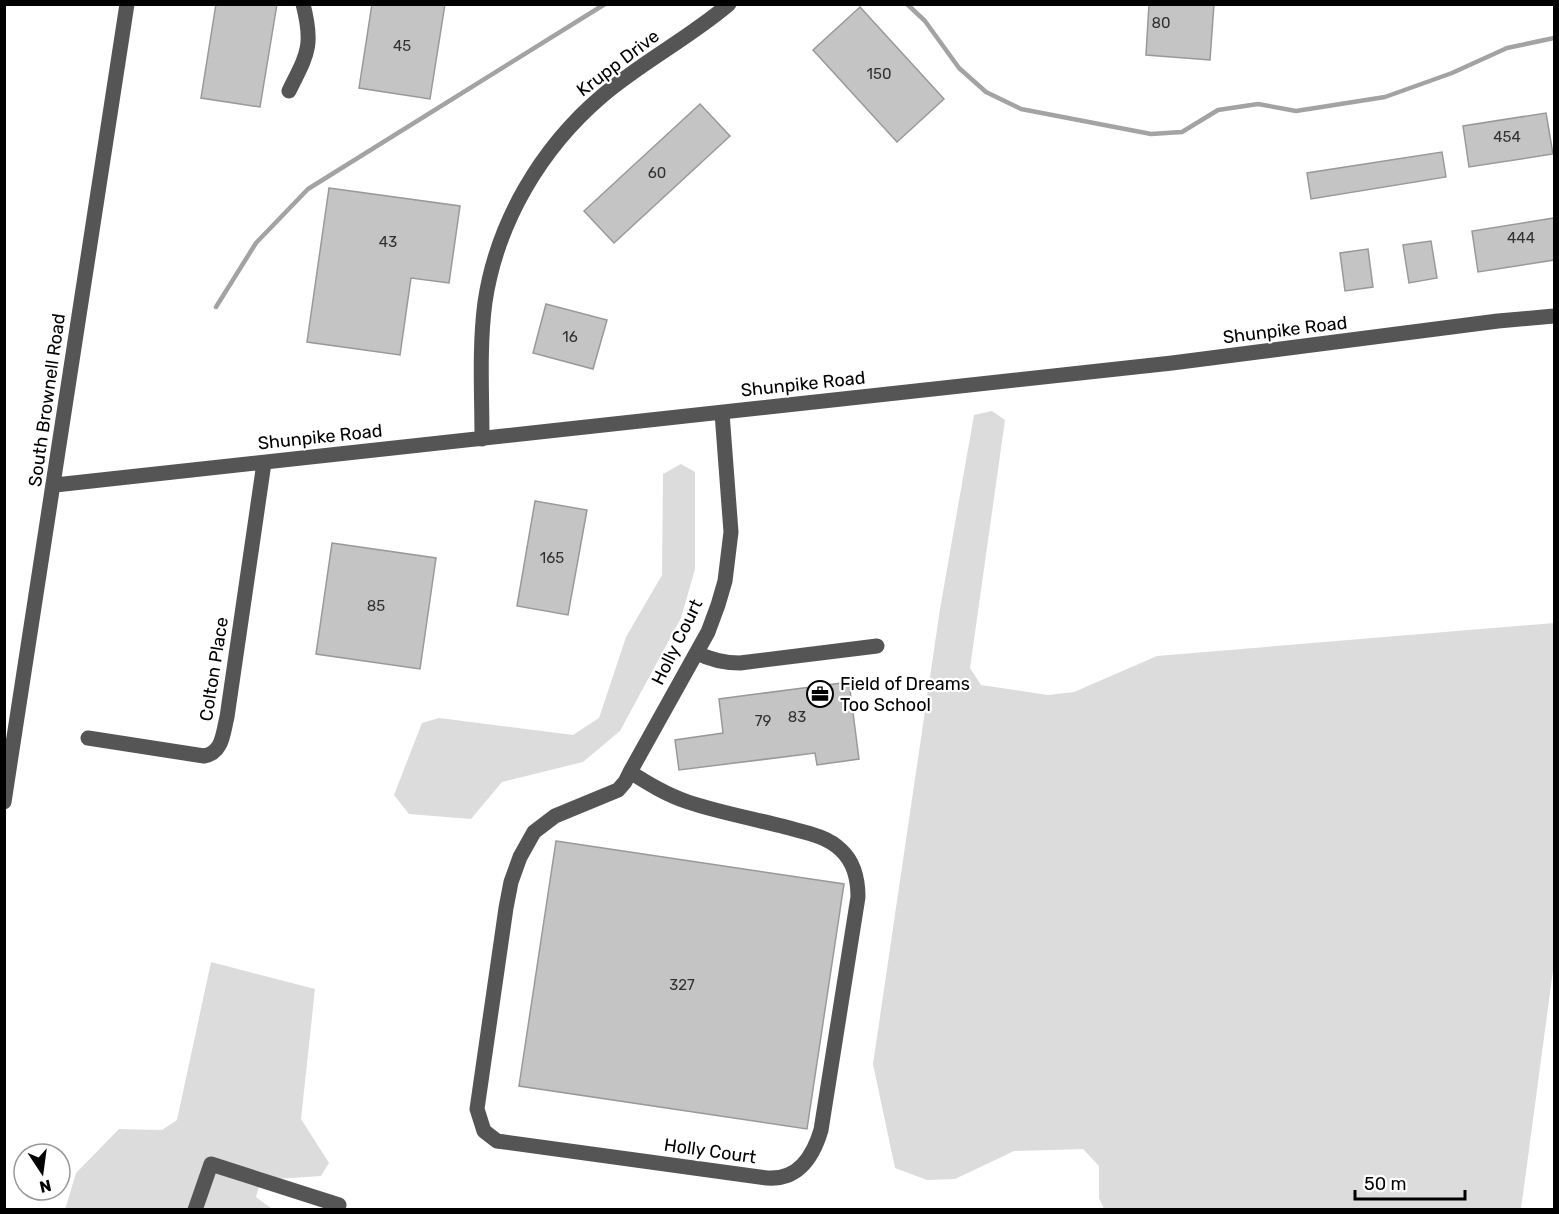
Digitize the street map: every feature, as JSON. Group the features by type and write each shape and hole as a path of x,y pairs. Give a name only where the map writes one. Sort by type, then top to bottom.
{"street":[{"name":"South Brownell Road","path":"4,802 127,4"},
{"path":"289,92 309,50 309,26 303,4"},
{"name":"Krupp Drive","path":"482,439 482,336 488,285 502,237 530,180 554,145 604,94 708,22 729,4"},
{"name":"Shunpike Road","path":"54,485 1172,363 1498,321 1554,316"},
{"name":"Holly Court","path":"630,772 657,789 688,802 815,836 840,849 849,859 854,870 858,884 858,897 821,1130 810,1157 790,1175 778,1179 767,1178 497,1141 489,1137 480,1122 477,1109 504,920 511,882 526,842 543,824 555,816 618,790 625,782 630,772 697,653 718,606 730,551 730,503 722,413"},
{"name":"Colton Place","path":"88,738 204,756 214,753 219,746 227,717 264,463"},
{"path":"697,653 719,661 740,663 877,646"},
{"path":"195,1209 211,1164 343,1208"}],"shaded area":[{"path":"992,411 1005,420 970,668 981,685 1048,695 1074,692 1157,656 1554,623 1554,963 1521,1209 1104,1209 1099,1198 1099,1166 1083,1149 1014,1151 955,1179 927,1180 895,1168 873,1064 940,609 974,415"},
{"path":"681,464 695,472 695,569 681,618 620,731 583,762 502,782 471,819 409,814 394,795 422,723 439,718 573,735 599,718 626,637 662,575 663,474"},
{"path":"211,962 315,989 301,1119 329,1163 321,1176 261,1180 256,1197 272,1209 65,1210 67,1202 72,1202 72,1186 76,1173 119,1129 162,1130 177,1120"}],"building":[{"path":"216,4 277,4 260,107 201,98"},
{"path":"372,4 445,4 430,99 359,88"},
{"path":"1149,4 1214,4 1210,60 1146,55"},
{"path":"860,7 944,99 897,142 813,50"},
{"path":"700,104 730,136 614,243 584,211"},
{"path":"1546,113 1553,154 1469,167 1463,126"},
{"path":"1442,152 1446,177 1311,199 1307,173"},
{"path":"329,188 460,206 449,283 411,278 400,355 307,342"},
{"path":"1554,218 1554,260 1478,272 1472,231"},
{"path":"1431,241 1437,278 1409,283 1403,245"},
{"path":"1368,249 1373,287 1345,291 1340,253"},
{"path":"546,304 607,320 593,369 533,353"},
{"path":"535,501 587,510 568,615 517,606"},
{"path":"332,543 436,558 420,669 316,654"},
{"path":"849,682 859,759 817,765 815,753 679,770 675,740 723,733 719,699"},
{"path":"556,841 844,884 807,1129 519,1086"}],"waterway":[{"path":"216,307 256,243 308,189 605,4"},
{"path":"907,4 925,21 959,68 986,92 1021,109 1151,134 1182,132 1218,110 1258,104 1296,111 1385,97 1452,73 1507,48 1554,38"}],"place":[{"name":"Field of Dreams Too School","path":"820,694"}]}
